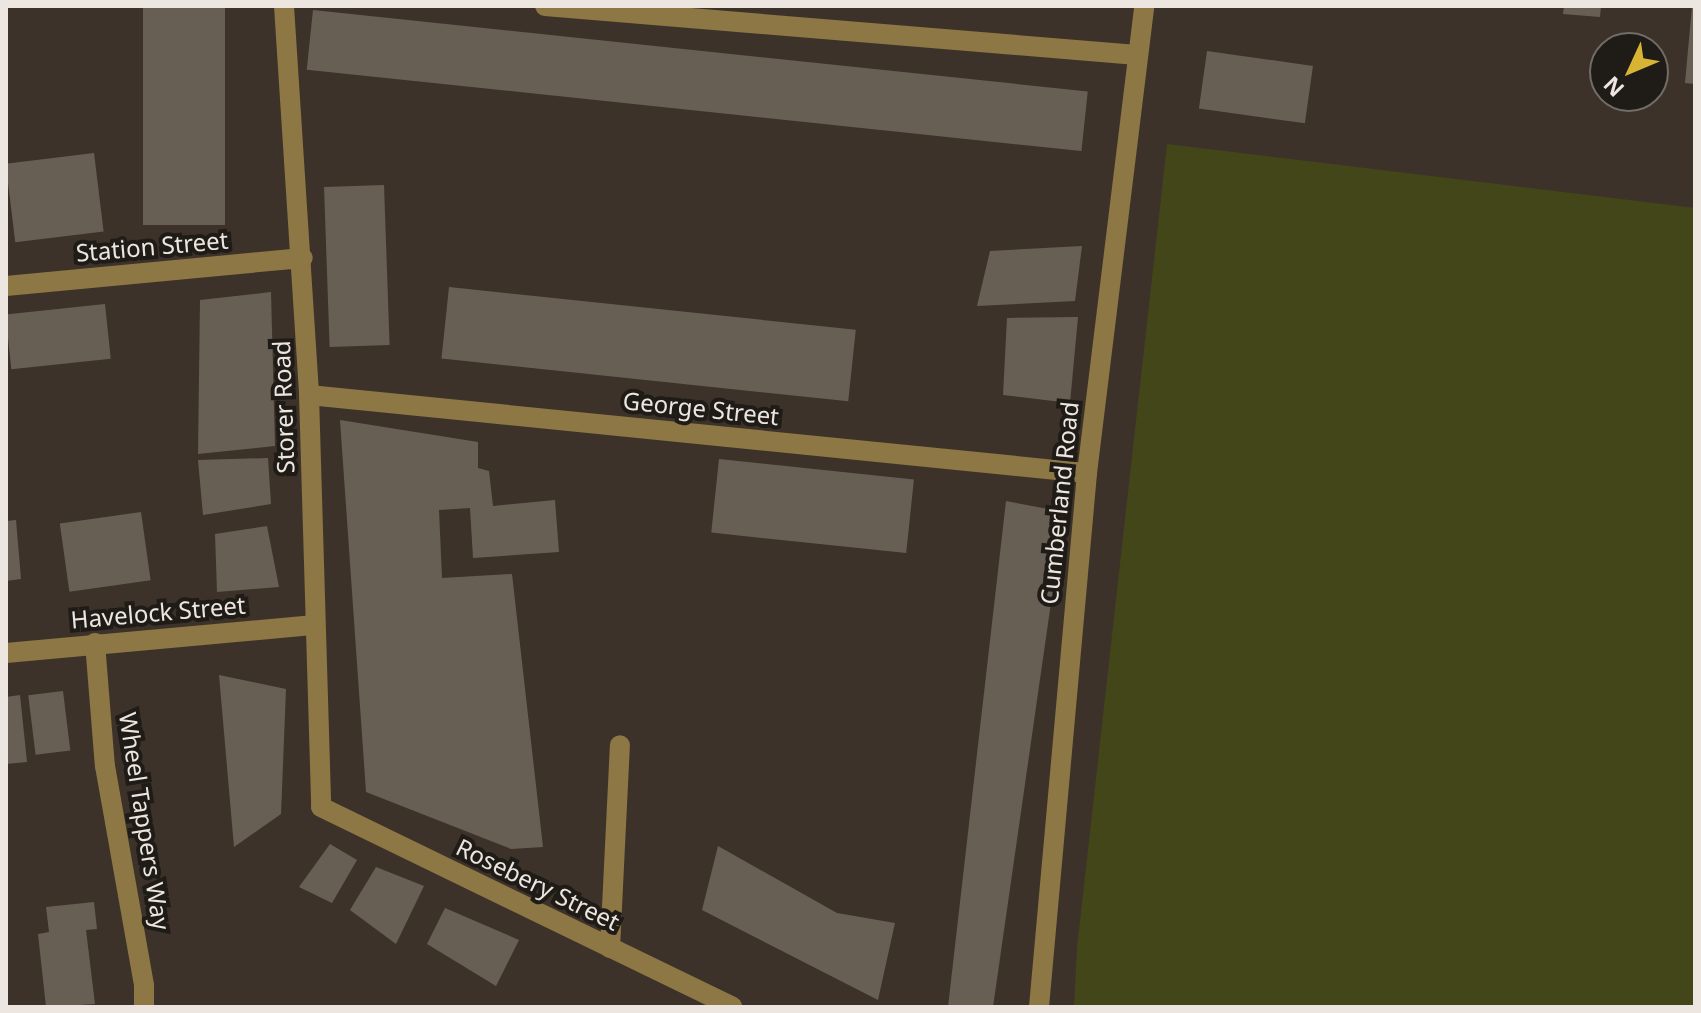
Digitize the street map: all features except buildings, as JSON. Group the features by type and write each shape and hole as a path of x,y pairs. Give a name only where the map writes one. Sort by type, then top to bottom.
{"street":[{"name":"Storer Road","path":"284,6 303,258 321,807"},
{"path":"545,6 1137,55"},
{"name":"Cumberland Road","path":"1039,1007 1087,473 1144,6"},
{"name":"Station Street","path":"6,286 303,258"},
{"name":"George Street","path":"309,395 1087,473"},
{"name":"Havelock Street","path":"6,653 315,625"},
{"name":"Wheel Tappers Way","path":"95,643 105,766 144,985 144,1007"},
{"path":"610,948 620,745"},
{"name":"Rosebery Street","path":"321,807 732,1007"}],"green space":[{"path":"1167,144 1695,208 1695,1007 1074,1007 1077,948"}]}
